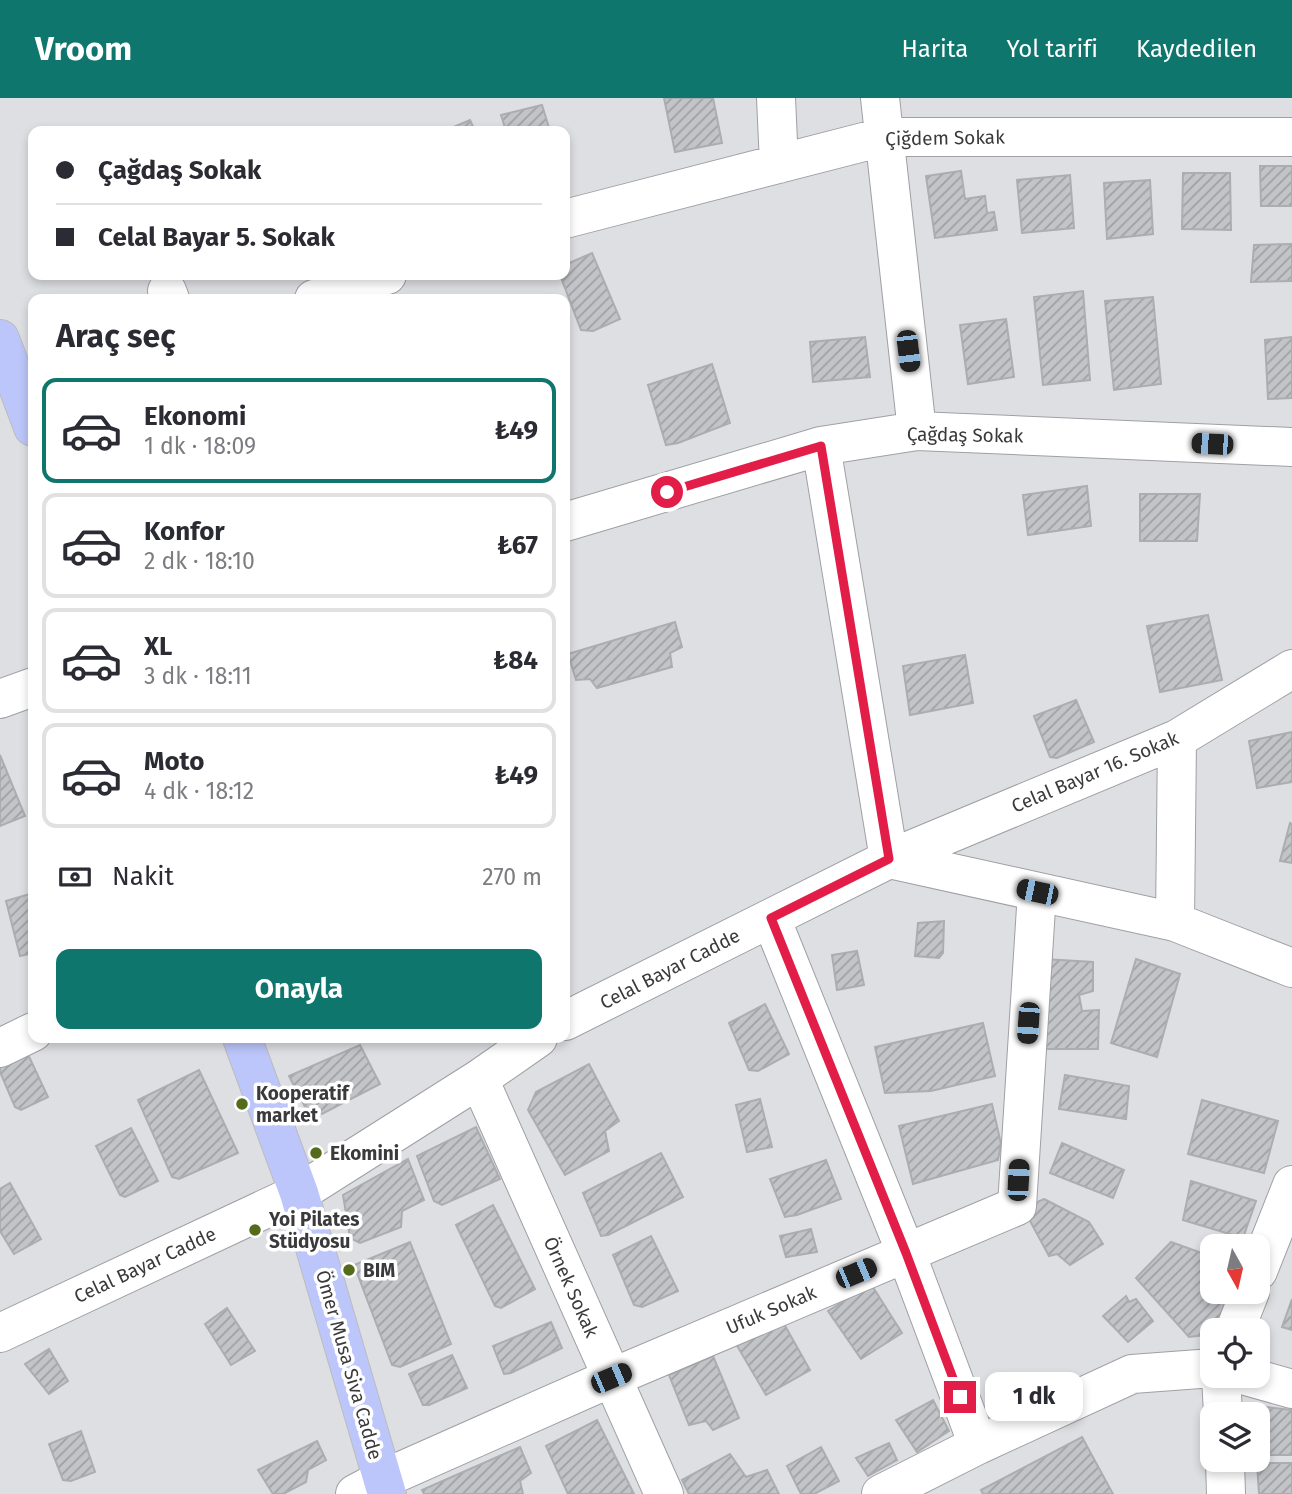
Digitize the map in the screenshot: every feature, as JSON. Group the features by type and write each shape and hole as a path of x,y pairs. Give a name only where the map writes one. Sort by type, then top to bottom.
{"main road":[{"path":"0,339 28,414"},
{"name":"Ömer Musa Siva Cadde","path":"244,1043 299,1193 375,1489"}],"street":[{"path":"776,98 779,164"},
{"path":"880,98 918,431"},
{"name":"Çiğdem Sokak","path":"570,218 883,137 1292,137"},
{"path":"329,294 372,280"},
{"name":"Çağdaş Sokak","path":"570,521 821,446 918,431 1292,447"},
{"path":"821,446 889,859 1175,922 1292,968"},
{"name":"Celal Bayar 16. Sokak","path":"889,859 1177,739 1292,669"},
{"path":"0,699 28,689"},
{"path":"1175,922 1177,739"},
{"name":"Celal Bayar Cadde","path":"570,1018 889,859"},
{"name":"Ufuk Sokak","path":"375,1489 611,1378 1017,1206 1037,892"},
{"path":"771,918 906,1253 978,1445"},
{"path":"0,1048 28,1034"},
{"name":"Celal Bayar Cadde","path":"0,1333 299,1193 531,1043"},
{"name":"Örnek Sokak","path":"479,1079 664,1494"},
{"path":"1270,1241 1292,1185"},
{"path":"881,1494 978,1445 1132,1374 1200,1369"},
{"path":"1270,1383 1292,1390"},
{"path":"1225,1472 1226,1494"}],"building":[{"path":"664,98 713,98 722,143 675,152"},
{"path":"542,105 548,126 504,126 501,115"},
{"path":"470,120 473,126 456,126"},
{"path":"1260,166 1292,166 1292,206 1261,206"},
{"path":"961,171 965,199 985,196 987,213 994,212 997,230 935,238 926,176"},
{"path":"1183,173 1230,173 1231,230 1182,229"},
{"path":"1070,175 1074,228 1022,233 1017,180"},
{"path":"1150,180 1153,234 1107,239 1104,183"},
{"path":"1292,244 1292,281 1251,282 1254,245"},
{"path":"592,253 620,319 593,331 581,330 570,301 570,294 567,294 562,280 570,280 570,263"},
{"path":"1083,291 1090,380 1043,385 1034,297"},
{"path":"1153,297 1161,384 1114,390 1105,301"},
{"path":"1006,319 1014,377 968,384 960,325"},
{"path":"865,337 870,377 813,382 810,342"},
{"path":"1292,337 1292,398 1268,399 1265,340"},
{"path":"712,364 730,423 666,445 648,385"},
{"path":"1087,486 1091,526 1028,535 1023,495"},
{"path":"1140,494 1200,494 1197,541 1140,541"},
{"path":"1208,615 1222,680 1160,692 1147,626"},
{"path":"675,622 682,647 670,653 672,667 597,688 590,679 576,680 570,653"},
{"path":"965,655 973,703 910,715 903,666"},
{"path":"1076,700 1094,742 1057,758 1050,757 1034,716"},
{"path":"1292,732 1292,782 1257,788 1249,741"},
{"path":"0,755 25,816 0,826"},
{"path":"1290,823 1292,824 1292,863 1280,861"},
{"path":"28,894 28,954 20,956 6,901"},
{"path":"944,921 943,953 939,958 915,956 918,923"},
{"path":"857,951 864,985 837,990 832,955"},
{"path":"1044,959 1093,962 1093,991 1079,995 1082,1011 1099,1010 1098,1049 1037,1049"},
{"path":"1136,959 1180,974 1157,1057 1111,1043"},
{"path":"765,1004 789,1054 758,1071 749,1070 729,1023"},
{"path":"983,1023 995,1076 931,1091 885,1093 875,1047"},
{"path":"360,1045 380,1084 322,1114 305,1107 289,1076"},
{"path":"25,1048 48,1097 21,1110 15,1107 0,1072 0,1059"},
{"path":"589,1064 619,1121 605,1131 609,1151 565,1175 528,1110 536,1092"},
{"path":"199,1070 238,1153 179,1179 172,1177 138,1100"},
{"path":"1065,1075 1129,1086 1126,1119 1059,1109"},
{"path":"760,1099 772,1147 747,1152 736,1105"},
{"path":"1202,1100 1278,1121 1264,1173 1188,1154"},
{"path":"992,1104 1001,1144 998,1160 913,1184 899,1126"},
{"path":"476,1127 500,1179 442,1205 434,1201 417,1156"},
{"path":"131,1128 158,1181 125,1197 120,1195 96,1146"},
{"path":"1062,1143 1124,1170 1113,1198 1050,1173"},
{"path":"661,1153 683,1197 608,1235 601,1236 583,1193"},
{"path":"408,1159 424,1200 402,1211 401,1227 360,1243 350,1238 343,1195"},
{"path":"826,1160 841,1199 785,1217 770,1179"},
{"path":"1191,1181 1256,1201 1244,1234 1230,1234 1183,1220"},
{"path":"10,1183 41,1239 14,1254 0,1231 0,1189"},
{"path":"1044,1199 1089,1222 1103,1244 1070,1265 1057,1254 1049,1256 1023,1208"},
{"path":"493,1205 535,1289 501,1308 495,1306 456,1225"},
{"path":"811,1229 817,1252 786,1257 780,1236"},
{"path":"651,1236 678,1291 642,1307 634,1305 613,1255"},
{"path":"410,1242 451,1344 400,1367 392,1365 354,1265"},
{"path":"1171,1242 1200,1252 1200,1304 1236,1304 1232,1318 1200,1318 1200,1336 1189,1337 1136,1278"},
{"path":"871,1284 902,1333 861,1359 828,1311"},
{"path":"1126,1296 1129,1302 1136,1299 1153,1321 1128,1342 1103,1316"},
{"path":"1292,1299 1292,1330 1282,1327"},
{"path":"227,1308 255,1351 231,1365 205,1324"},
{"path":"779,1315 810,1370 766,1395 733,1339"},
{"path":"551,1322 562,1348 504,1374 493,1346"},
{"path":"49,1349 68,1381 49,1394 25,1364"},
{"path":"452,1355 467,1388 429,1405 423,1405 409,1374"},
{"path":"713,1356 739,1418 713,1430 706,1421 689,1425 669,1375"},
{"path":"933,1400 949,1431 917,1452 896,1420"},
{"path":"1270,1407 1292,1410 1292,1455 1270,1455"},
{"path":"597,1420 634,1494 568,1494 546,1446"},
{"path":"81,1431 95,1472 71,1481 63,1480 49,1444"},
{"path":"1082,1437 1113,1494 983,1494 981,1490"},
{"path":"317,1441 326,1460 308,1470 306,1482 283,1494 273,1494 258,1470"},
{"path":"889,1443 897,1460 868,1476 856,1458"},
{"path":"520,1447 531,1473 520,1481 523,1494 424,1494 422,1490"},
{"path":"821,1447 839,1481 814,1494 801,1494 787,1466"},
{"path":"730,1454 746,1477 767,1470 779,1494 689,1494 682,1480"},
{"path":"1270,1463 1292,1463 1292,1494 1259,1494 1258,1472 1270,1472"}],"place":[{"name":"Kooperatif market","path":"242,1104"},
{"name":"Ekomini","path":"316,1153"},
{"name":"Yoi Pilates Stüdyosu","path":"255,1230"},
{"name":"BIM","path":"349,1270"}],"route":[{"path":"667,492 821,446 889,859 771,918 906,1253 960,1397"}]}
